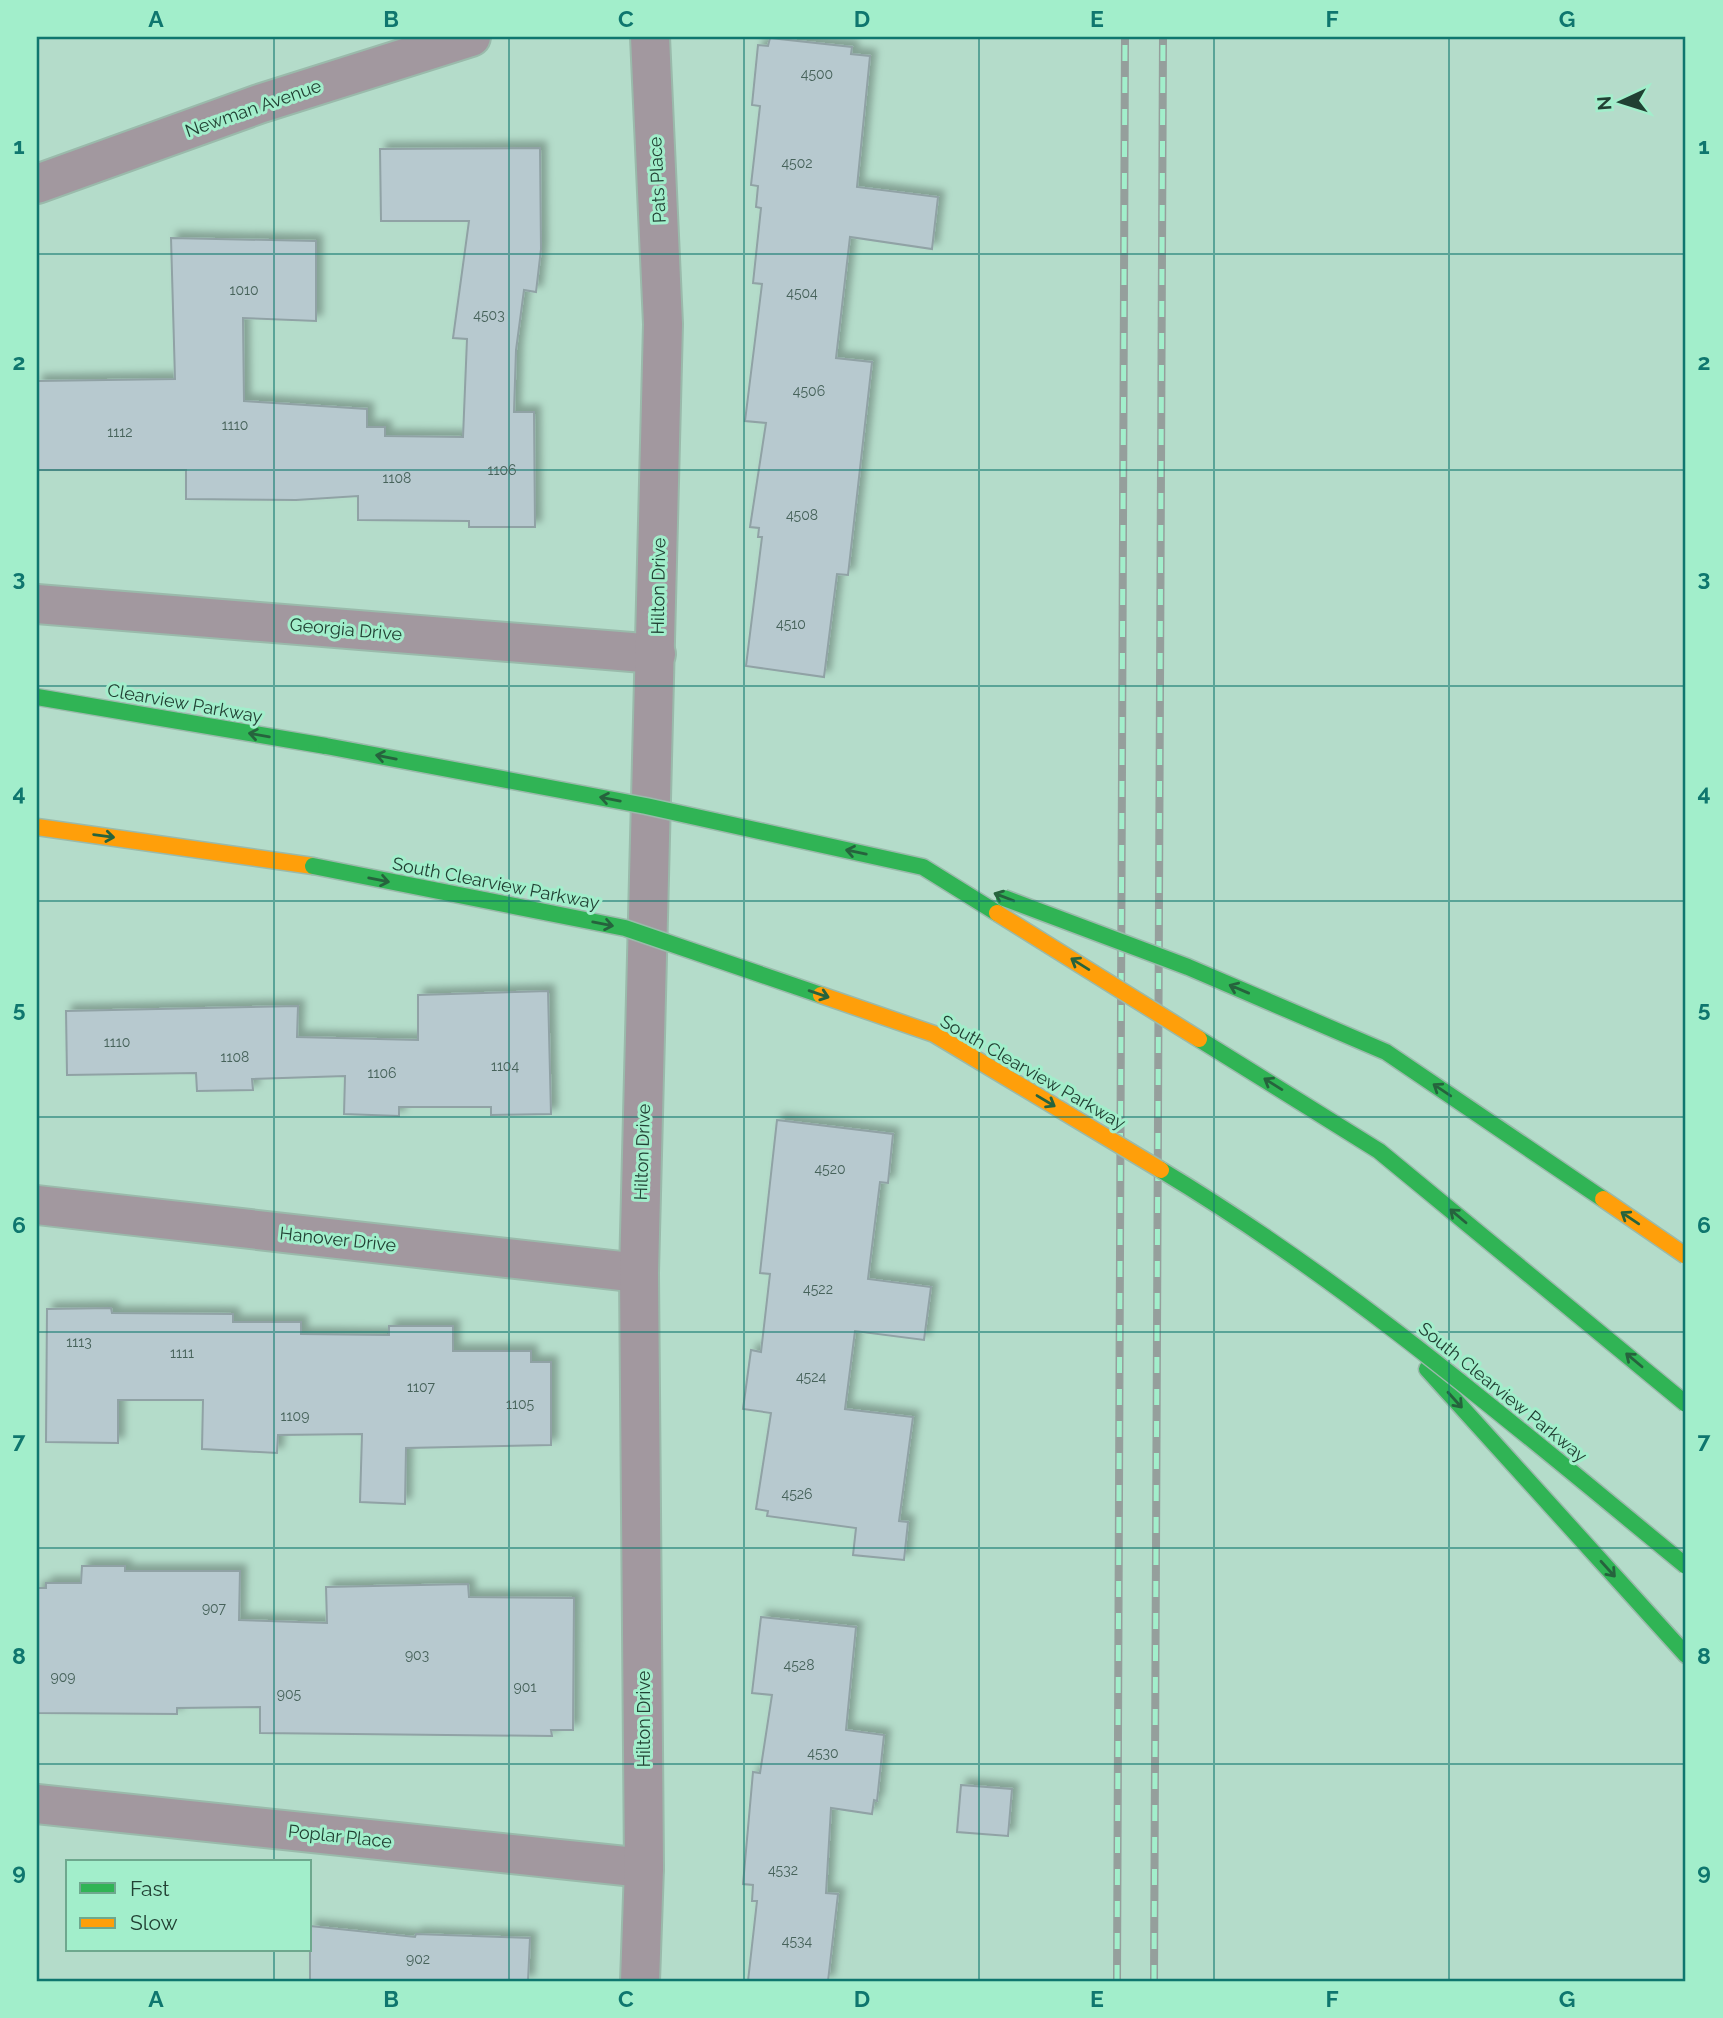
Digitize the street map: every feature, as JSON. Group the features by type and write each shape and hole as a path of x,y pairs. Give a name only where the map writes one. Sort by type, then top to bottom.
{"highway":[{"name":"Clearview Parkway","path":"37,697 326,746 646,806 923,867"},
{"name":"South Clearview Parkway","path":"37,827 313,866 625,928 934,1034 1240,1217 1376,1313 1686,1566"},
{"path":"923,867 1188,967 1387,1052 1686,1256"},
{"path":"923,867 1379,1151 1686,1404"},
{"path":"1376,1313 1686,1655"}],"street":[{"name":"Newman Avenue","path":"37,184 259,104 471,37"},
{"name":"Pats Place","path":"650,37 663,324"},
{"name":"Hilton Drive","path":"640,1981 644,1868 639,1273 663,324"},
{"name":"Georgia Drive","path":"37,604 656,654"},
{"name":"Hanover Drive","path":"37,1205 639,1273"},
{"name":"Poplar Place","path":"37,1804 644,1868"}],"building":[{"path":"770,38 852,47 851,54 870,56 857,187 938,197 932,249 850,237 836,358 872,362 848,575 837,574 824,677 746,666 762,537 758,537 759,528 750,527 766,423 745,421 762,284 753,283 761,208 756,207 758,186 751,185 760,106 752,105 758,45 768,46"},
{"path":"540,148 541,249 536,292 524,290 516,350 514,412 534,412 535,527 469,527 469,521 358,520 358,496 296,500 186,499 186,470 37,470 37,381 175,379 171,238 316,241 316,321 243,318 244,401 367,409 367,427 385,427 385,436 463,437 467,339 453,338 469,221 381,221 380,149"},
{"path":"548,991 551,1114 491,1115 491,1107 399,1107 399,1116 344,1114 345,1076 252,1079 253,1090 197,1091 196,1073 67,1075 66,1011 298,1006 297,1037 418,1040 418,995"},
{"path":"777,1120 893,1134 888,1183 880,1182 868,1279 931,1287 924,1340 855,1331 845,1409 913,1417 899,1521 908,1522 904,1560 853,1555 856,1528 767,1516 768,1511 756,1509 771,1413 743,1409 751,1350 761,1352 770,1274 760,1273"},
{"path":"111,1308 112,1313 233,1314 233,1322 301,1322 301,1334 389,1335 389,1326 453,1326 453,1351 531,1351 531,1362 551,1362 551,1445 406,1448 405,1504 360,1502 362,1434 278,1435 277,1453 202,1449 203,1400 118,1400 118,1443 46,1442 47,1309"},
{"path":"82,1566 125,1566 125,1571 240,1571 239,1620 327,1623 326,1587 468,1584 469,1597 574,1598 573,1730 551,1730 552,1736 260,1733 260,1707 177,1708 177,1714 37,1713 37,1588 46,1588 46,1583 81,1583"},
{"path":"761,1617 856,1627 846,1730 884,1735 877,1801 874,1800 872,1814 831,1808 826,1893 838,1894 828,1981 748,1981 757,1901 752,1901 753,1885 743,1884 753,1772 760,1773 772,1695 752,1693"},
{"path":"961,1785 1012,1789 1008,1836 957,1832"},
{"path":"312,1926 415,1937 416,1934 530,1938 528,1981 310,1981"}],"railway":[{"path":"1117,1981 1125,37"},
{"path":"1154,1981 1163,37"}],"traffic: fast":[{"path":"37,697 326,746"},
{"path":"326,746 646,806 923,867 997,913"},
{"path":"313,866 625,928 821,995"},
{"path":"1004,898 1188,967 1386,1052 1603,1199"},
{"path":"1199,1039 1379,1151 1686,1404"},
{"path":"1161,1170 1231,1214 1366,1308 1495,1409 1686,1566"},
{"path":"1427,1369 1686,1655"}],"traffic: slow":[{"path":"37,827 313,866"},
{"path":"997,913 1199,1039"},
{"path":"821,995 934,1034 1161,1170"},
{"path":"1603,1199 1686,1256"}]}
